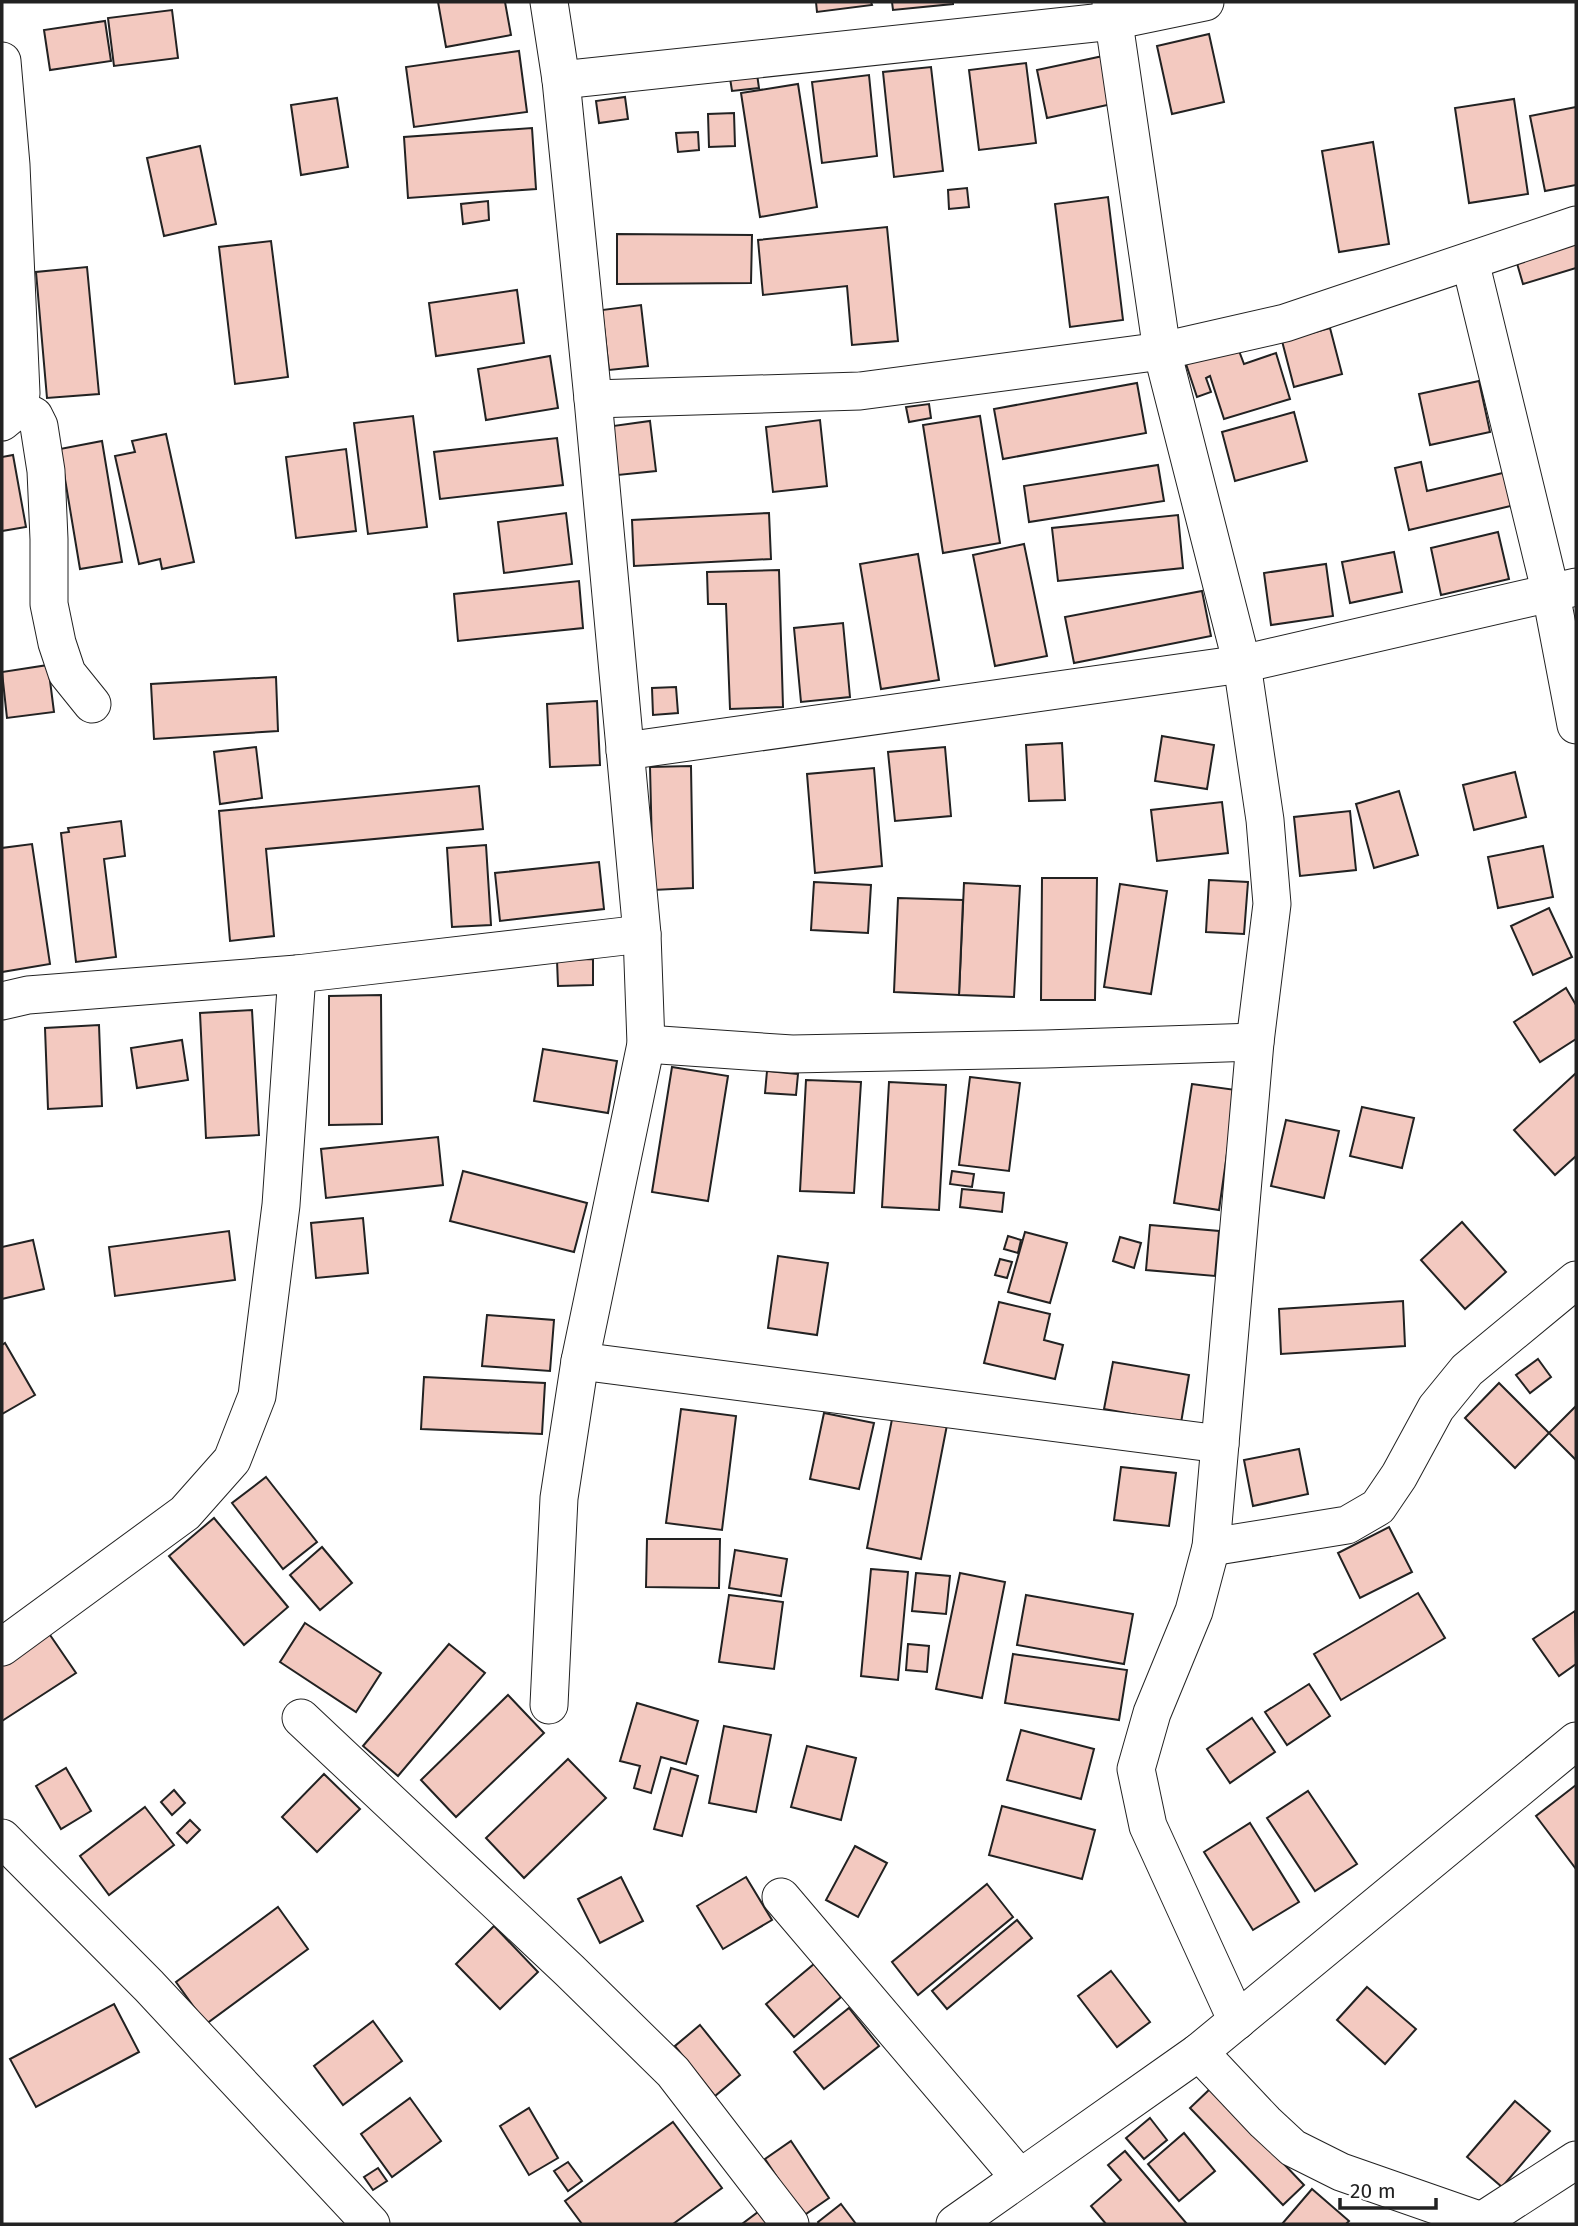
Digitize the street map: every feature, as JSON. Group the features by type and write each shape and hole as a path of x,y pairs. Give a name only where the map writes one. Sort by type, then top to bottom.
{"street":[{"path":"549,2 561,80 593,399 642,934 646,1044 580,1361 559,1498 549,1704"},
{"path":"561,80 1112,11 1205,2"},
{"path":"1112,11 1161,351 1242,664 1265,820 1272,904 1255,1042 1211,1547 1194,1611 1153,1713 1136,1769 1148,1826 1237,2021"},
{"path":"2,61 13,191 21,362 10,415 34,416 39,426 47,498 50,604 57,643 67,673 92,704"},
{"path":"593,399 860,391 1161,351 1285,323 1576,225"},
{"path":"1470,261 1564,590 1576,725"},
{"path":"625,751 1242,664 1564,590"},
{"path":"2,1001 28,996 297,974 642,934"},
{"path":"2,1647 186,1513 232,1460 257,1396 281,1205 297,974"},
{"path":"646,1044 792,1054 1255,1042"},
{"path":"1211,1547 1347,1525 1378,1507 1399,1476 1436,1408 1467,1370 1576,1280"},
{"path":"580,1361 1220,1444"},
{"path":"301,1718 570,1970 673,2072 790,2224"},
{"path":"955,2224 1199,2052 1576,1741"},
{"path":"2,1838 149,1986 371,2224"},
{"path":"780,1897 1020,2178"},
{"path":"1199,2052 1293,2148 1341,2172 1482,2223 1576,2160"}],"building":[{"path":"438,2 505,2 511,35 446,47"},
{"path":"816,2 871,2 872,5 817,12"},
{"path":"892,2 953,2 953,4 893,10"},
{"path":"172,10 178,58 114,66 108,18"},
{"path":"105,21 111,61 50,70 44,30"},
{"path":"1209,34 1224,102 1172,114 1157,46"},
{"path":"519,51 527,112 414,127 406,67"},
{"path":"1103,56 1112,104 1047,118 1037,70"},
{"path":"1026,63 1036,143 979,150 969,70"},
{"path":"931,67 943,171 894,177 883,72"},
{"path":"757,74 759,88 732,91 730,78"},
{"path":"869,75 877,156 822,163 812,82"},
{"path":"798,84 817,207 760,217 741,93"},
{"path":"625,97 628,119 599,123 596,101"},
{"path":"337,98 348,167 301,175 291,105"},
{"path":"1514,99 1528,194 1469,203 1455,108"},
{"path":"1576,107 1576,185 1545,191 1530,116"},
{"path":"734,113 735,146 709,147 708,114"},
{"path":"532,128 536,189 408,198 404,137"},
{"path":"698,132 699,150 678,152 676,133"},
{"path":"1373,142 1389,244 1339,252 1322,151"},
{"path":"200,146 216,224 164,236 147,158"},
{"path":"967,188 969,207 949,209 948,190"},
{"path":"1108,197 1123,320 1070,327 1055,204"},
{"path":"488,201 489,220 463,224 461,204"},
{"path":"887,227 898,341 852,345 847,286 763,295 758,240"},
{"path":"617,234 752,235 751,283 617,284"},
{"path":"271,241 288,377 235,384 219,247"},
{"path":"1576,241 1576,268 1523,284 1516,260"},
{"path":"87,267 99,394 47,398 36,272"},
{"path":"517,290 524,343 436,356 429,303"},
{"path":"641,305 648,366 609,370 602,310"},
{"path":"1330,328 1342,374 1294,387 1282,341"},
{"path":"1236,343 1244,364 1276,353 1290,399 1224,419 1210,376 1206,378 1211,392 1197,397 1185,361"},
{"path":"550,356 558,408 486,420 478,369"},
{"path":"1479,381 1490,432 1430,445 1419,394"},
{"path":"1137,383 1146,433 1003,459 994,409"},
{"path":"929,404 931,418 909,422 906,407"},
{"path":"1294,412 1307,461 1235,481 1222,432"},
{"path":"413,416 427,527 368,534 354,423"},
{"path":"980,416 1000,543 943,553 923,425"},
{"path":"820,420 827,486 773,492 766,427"},
{"path":"650,421 656,471 618,475 613,426"},
{"path":"166,434 194,562 162,569 160,559 139,564 115,456 135,452 132,441"},
{"path":"557,438 563,485 440,499 434,452"},
{"path":"102,441 122,562 80,569 60,449"},
{"path":"346,449 356,531 296,538 286,457"},
{"path":"13,455 26,527 2,531 2,457"},
{"path":"1421,462 1427,491 1511,471 1519,504 1409,530 1395,468"},
{"path":"1158,465 1164,501 1029,522 1024,486"},
{"path":"566,513 572,564 504,573 498,522"},
{"path":"769,513 771,559 634,566 632,520"},
{"path":"1178,515 1183,568 1058,581 1052,528"},
{"path":"1498,532 1509,579 1441,595 1431,548"},
{"path":"1024,544 1047,656 995,666 973,555"},
{"path":"1394,552 1402,592 1350,603 1342,562"},
{"path":"918,554 939,680 881,689 860,564"},
{"path":"1326,564 1333,616 1271,625 1264,573"},
{"path":"779,570 783,707 730,709 726,604 708,604 707,572"},
{"path":"579,581 583,628 458,641 454,594"},
{"path":"1202,591 1211,636 1074,663 1065,617"},
{"path":"843,623 850,697 801,702 794,628"},
{"path":"48,665 54,712 7,718 2,672"},
{"path":"276,677 278,731 154,739 151,684"},
{"path":"676,687 678,713 653,715 652,688"},
{"path":"597,701 600,765 550,767 547,704"},
{"path":"1162,736 1214,745 1207,789 1155,781"},
{"path":"1062,743 1065,800 1029,801 1026,745"},
{"path":"256,747 262,798 220,804 214,752"},
{"path":"945,747 951,816 895,821 888,752"},
{"path":"691,766 693,888 653,890 650,767"},
{"path":"874,768 882,866 815,873 807,774"},
{"path":"1515,772 1526,817 1474,830 1463,785"},
{"path":"479,786 483,829 266,849 274,936 230,941 219,811"},
{"path":"1399,791 1418,855 1374,868 1356,804"},
{"path":"1222,802 1228,853 1157,861 1151,810"},
{"path":"1350,811 1356,870 1300,876 1294,817"},
{"path":"121,821 125,856 104,859 116,957 76,962 61,833 69,832 68,828"},
{"path":"32,844 50,964 2,972 2,848"},
{"path":"486,845 491,925 452,927 447,848"},
{"path":"1543,846 1553,897 1498,908 1488,857"},
{"path":"599,862 604,909 500,921 495,873"},
{"path":"1042,878 1097,878 1095,1000 1041,1000"},
{"path":"1209,880 1248,882 1244,934 1206,932"},
{"path":"814,882 871,885 868,933 811,930"},
{"path":"964,883 1020,886 1014,997 959,995"},
{"path":"1120,884 1167,891 1151,994 1104,987"},
{"path":"898,898 963,900 959,995 894,992"},
{"path":"1549,908 1572,957 1533,975 1511,926"},
{"path":"593,959 593,985 558,986 557,960"},
{"path":"1566,988 1576,1005 1576,1039 1540,1062 1514,1022"},
{"path":"381,995 382,1124 329,1125 329,996"},
{"path":"252,1010 259,1135 206,1138 200,1013"},
{"path":"99,1025 102,1106 48,1109 45,1028"},
{"path":"182,1040 188,1080 137,1088 131,1048"},
{"path":"543,1049 617,1061 608,1113 534,1101"},
{"path":"672,1067 728,1076 708,1201 652,1192"},
{"path":"767,1071 798,1074 796,1095 765,1093"},
{"path":"1576,1073 1576,1156 1555,1175 1514,1130"},
{"path":"970,1077 1020,1083 1009,1171 959,1165"},
{"path":"806,1080 861,1082 854,1193 800,1191"},
{"path":"889,1082 946,1085 939,1210 882,1207"},
{"path":"1192,1084 1236,1090 1219,1210 1174,1203"},
{"path":"1362,1107 1414,1118 1402,1168 1350,1156"},
{"path":"1286,1120 1339,1131 1324,1198 1271,1186"},
{"path":"438,1137 443,1185 326,1198 321,1149"},
{"path":"463,1171 587,1203 574,1252 450,1221"},
{"path":"952,1171 974,1174 972,1187 950,1184"},
{"path":"962,1189 1004,1193 1002,1212 960,1207"},
{"path":"363,1218 368,1273 316,1278 311,1223"},
{"path":"1462,1222 1506,1272 1465,1309 1421,1260"},
{"path":"1150,1225 1219,1231 1215,1276 1146,1270"},
{"path":"229,1231 235,1280 115,1296 109,1247"},
{"path":"1025,1232 1067,1243 1050,1303 1008,1292"},
{"path":"1008,1236 1021,1240 1018,1253 1004,1249"},
{"path":"1120,1237 1141,1243 1134,1268 1113,1261"},
{"path":"33,1240 44,1289 2,1299 2,1247"},
{"path":"778,1256 828,1263 817,1335 768,1328"},
{"path":"1000,1259 1012,1262 1007,1278 995,1275"},
{"path":"1403,1301 1405,1346 1281,1354 1279,1309"},
{"path":"999,1302 1050,1314 1044,1340 1063,1345 1055,1379 984,1363"},
{"path":"487,1315 554,1320 550,1371 482,1366"},
{"path":"5,1343 35,1395 2,1414 2,1345"},
{"path":"1538,1359 1551,1377 1530,1393 1516,1375"},
{"path":"1113,1362 1189,1375 1181,1423 1104,1409"},
{"path":"424,1377 545,1383 542,1434 421,1429"},
{"path":"1499,1383 1549,1433 1515,1468 1465,1418"},
{"path":"1576,1406 1576,1460 1549,1433"},
{"path":"681,1409 736,1416 722,1530 666,1523"},
{"path":"824,1413 874,1423 859,1489 810,1479"},
{"path":"893,1414 947,1425 921,1559 867,1548"},
{"path":"1299,1449 1308,1494 1253,1506 1244,1460"},
{"path":"1121,1467 1176,1473 1169,1526 1114,1520"},
{"path":"266,1477 317,1542 283,1569 232,1503"},
{"path":"214,1518 288,1607 244,1645 169,1556"},
{"path":"1389,1527 1412,1572 1360,1598 1338,1553"},
{"path":"647,1539 720,1539 719,1588 646,1587"},
{"path":"322,1547 352,1583 320,1610 290,1575"},
{"path":"735,1550 787,1559 781,1596 729,1588"},
{"path":"871,1569 908,1572 898,1680 861,1676"},
{"path":"916,1573 950,1576 946,1614 912,1611"},
{"path":"960,1573 1005,1582 982,1698 936,1689"},
{"path":"1418,1593 1445,1638 1341,1700 1314,1654"},
{"path":"729,1595 783,1602 774,1669 719,1662"},
{"path":"1026,1595 1133,1614 1124,1664 1017,1645"},
{"path":"1575,1611 1576,1664 1559,1676 1533,1639"},
{"path":"305,1623 381,1673 356,1712 280,1662"},
{"path":"48,1632 76,1673 2,1721 2,1663"},
{"path":"449,1644 485,1673 398,1776 363,1746"},
{"path":"908,1644 929,1646 927,1672 906,1670"},
{"path":"1013,1654 1127,1670 1119,1720 1005,1703"},
{"path":"1309,1684 1330,1716 1287,1745 1265,1712"},
{"path":"508,1695 544,1733 456,1817 421,1780"},
{"path":"637,1703 698,1721 686,1764 661,1757 651,1793 634,1788 640,1766 620,1761"},
{"path":"1252,1718 1275,1752 1230,1783 1207,1749"},
{"path":"724,1726 771,1735 756,1812 709,1803"},
{"path":"1021,1730 1094,1749 1081,1799 1007,1780"},
{"path":"807,1746 856,1758 841,1820 791,1807"},
{"path":"568,1759 606,1798 524,1878 486,1838"},
{"path":"66,1768 91,1811 61,1829 36,1786"},
{"path":"671,1768 698,1776 682,1836 654,1829"},
{"path":"324,1774 360,1809 317,1852 282,1817"},
{"path":"1576,1785 1576,1869 1536,1816"},
{"path":"174,1790 185,1803 172,1815 161,1802"},
{"path":"1308,1791 1357,1864 1315,1891 1267,1818"},
{"path":"1002,1806 1095,1830 1082,1879 989,1855"},
{"path":"145,1807 174,1845 109,1895 80,1856"},
{"path":"190,1820 200,1830 187,1843 177,1833"},
{"path":"1250,1823 1299,1902 1253,1930 1204,1852"},
{"path":"855,1846 887,1863 858,1917 826,1900"},
{"path":"621,1877 643,1921 600,1943 578,1899"},
{"path":"746,1877 772,1920 723,1949 697,1906"},
{"path":"987,1884 1013,1917 918,1995 892,1962"},
{"path":"278,1907 308,1949 206,2024 176,1982"},
{"path":"1017,1920 1032,1938 947,2009 932,1991"},
{"path":"494,1926 538,1972 500,2009 456,1964"},
{"path":"814,1964 841,1997 794,2037 766,2004"},
{"path":"1111,1971 1150,2022 1117,2047 1078,1996"},
{"path":"1367,1987 1416,2029 1385,2064 1337,2020"},
{"path":"114,2004 139,2052 36,2107 10,2059"},
{"path":"849,2008 879,2046 824,2089 794,2052"},
{"path":"373,2021 402,2061 343,2105 314,2066"},
{"path":"700,2025 740,2075 715,2096 675,2046"},
{"path":"1211,2088 1304,2185 1283,2205 1190,2108"},
{"path":"410,2098 441,2141 392,2177 361,2134"},
{"path":"1515,2101 1550,2131 1502,2187 1467,2157"},
{"path":"529,2108 558,2158 529,2175 500,2126"},
{"path":"1150,2118 1167,2140 1144,2159 1126,2138"},
{"path":"673,2122 722,2188 673,2224 582,2224 565,2201"},
{"path":"1184,2133 1215,2171 1179,2201 1148,2164"},
{"path":"791,2141 829,2198 803,2216 765,2159"},
{"path":"1125,2151 1187,2224 1106,2224 1091,2206 1121,2180 1108,2165"},
{"path":"568,2162 582,2181 568,2191 554,2171"},
{"path":"378,2168 387,2181 373,2190 364,2177"},
{"path":"1312,2189 1349,2221 1346,2224 1282,2224"},
{"path":"841,2204 856,2224 819,2224 818,2222"},
{"path":"758,2212 767,2224 742,2224"}]}
